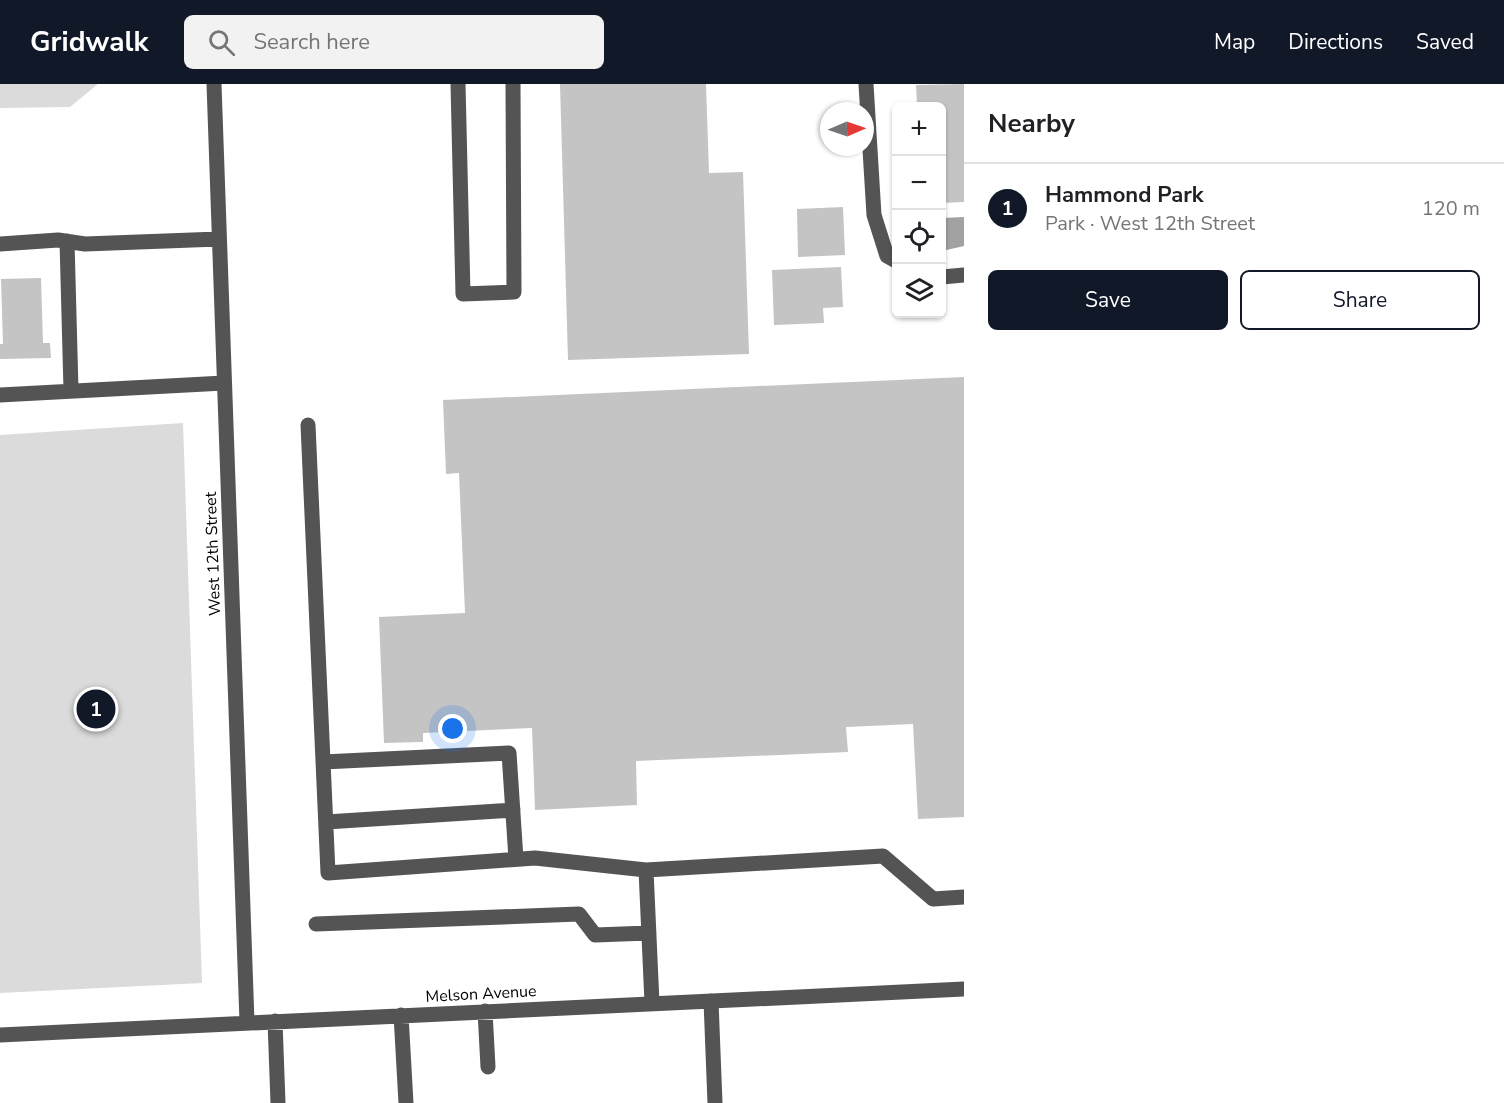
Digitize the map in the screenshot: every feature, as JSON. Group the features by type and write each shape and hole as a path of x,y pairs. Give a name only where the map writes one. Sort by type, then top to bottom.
{"street":[{"name":"West 12th Street","path":"214,84 247,1022"},
{"path":"458,84 463,294 514,292 513,84"},
{"path":"866,84 874,216 887,256 892,258"},
{"path":"0,244 58,240 85,244 219,239"},
{"path":"67,241 70,390"},
{"path":"946,277 964,275"},
{"path":"0,395 224,382"},
{"path":"308,425 328,873 535,858 646,870 883,856 933,899 964,897"},
{"path":"323,762 509,753 516,859"},
{"path":"326,822 513,810"},
{"path":"646,870 652,1004"},
{"path":"316,924 579,914 595,935 649,933"},
{"name":"Melson Avenue","path":"0,1035 964,989"},
{"path":"711,1000 715,1103"},
{"path":"485,1011 488,1067"},
{"path":"401,1015 406,1103"},
{"path":"275,1021 278,1103"}],"shaded area":[{"path":"0,84 98,84 70,107 0,108"},
{"path":"964,217 964,246 946,250 946,218"},
{"path":"183,423 202,983 0,993 0,435"}],"building":[{"path":"560,84 706,84 709,173 743,172 749,354 568,360"},
{"path":"964,84 964,202 946,203 946,102 917,102 916,85"},
{"path":"843,207 845,255 798,257 797,209"},
{"path":"841,267 843,307 823,308 824,323 774,325 772,270"},
{"path":"41,278 43,343 50,343 51,358 0,359 0,344 3,344 1,279"},
{"path":"964,377 964,817 918,819 913,724 846,727 848,752 636,761 637,805 535,810 532,728 423,733 423,742 384,743 379,617 465,613 459,473 446,474 443,400"}],"place":[{"name":"Hammond Park","path":"96,709"}]}
